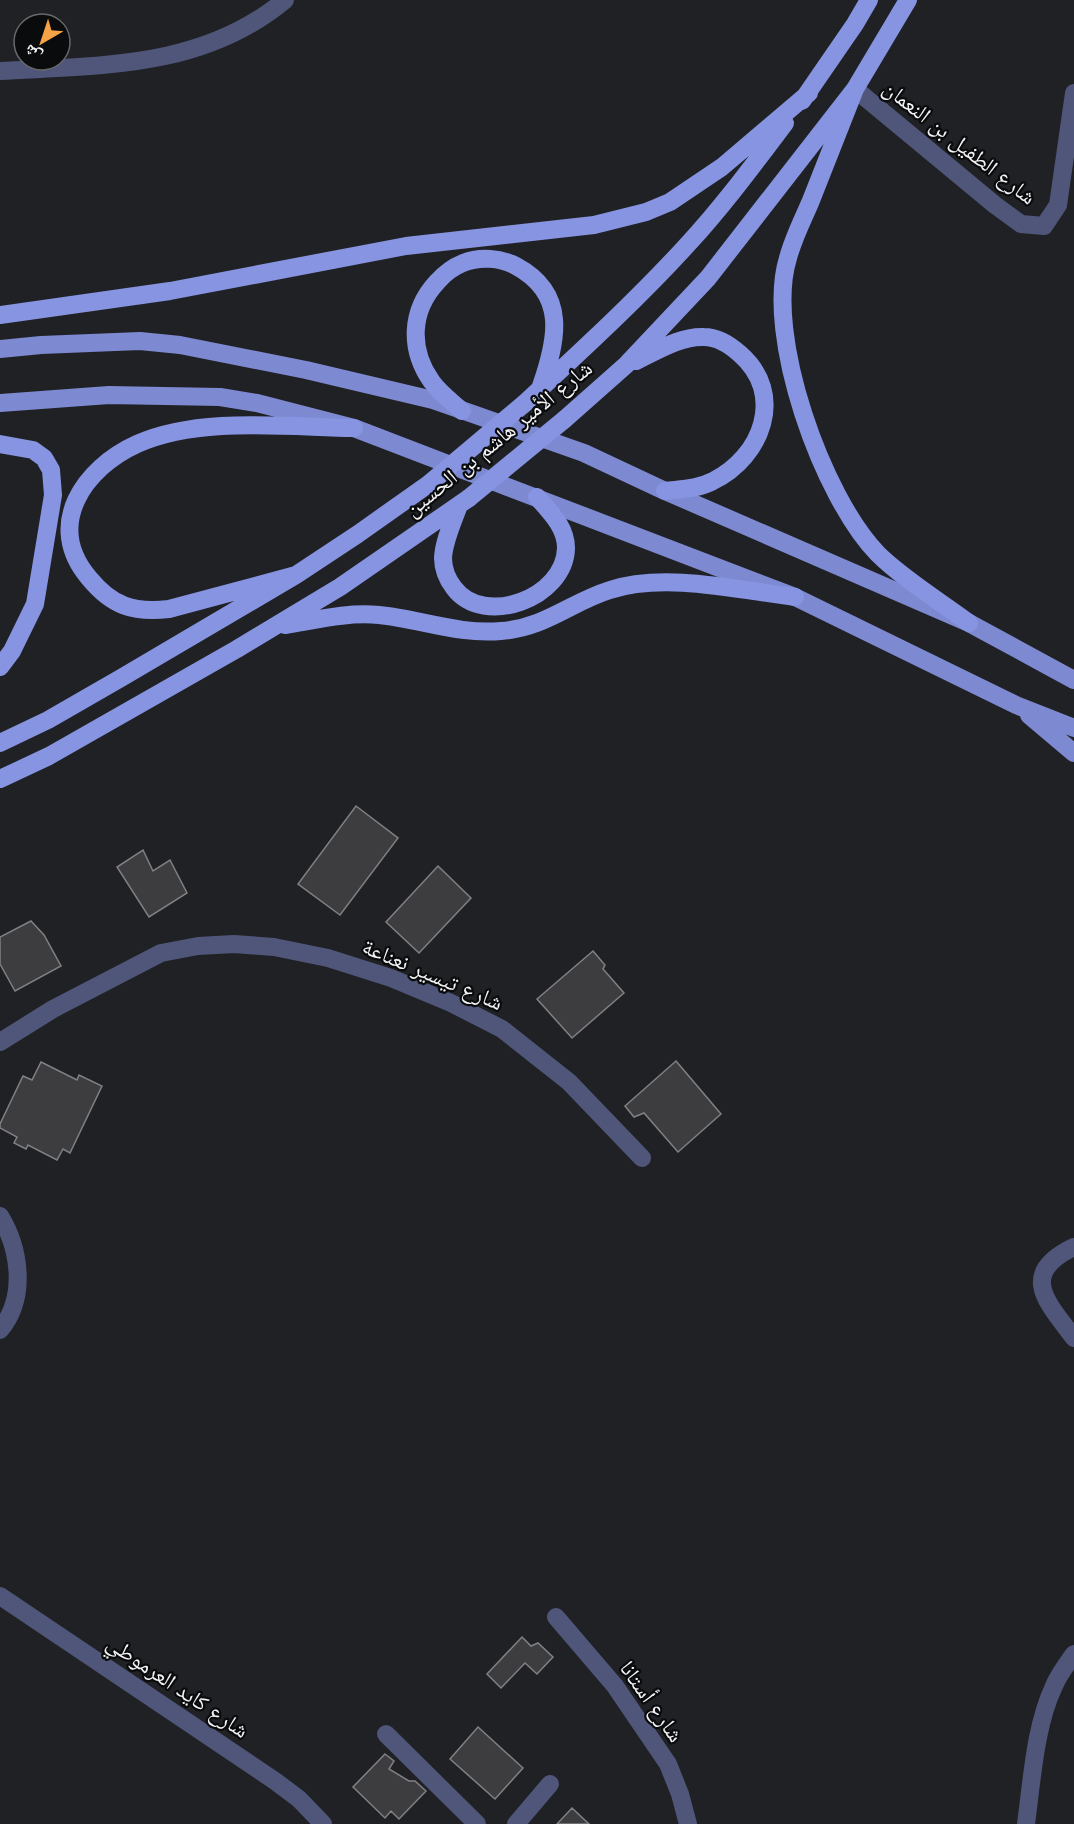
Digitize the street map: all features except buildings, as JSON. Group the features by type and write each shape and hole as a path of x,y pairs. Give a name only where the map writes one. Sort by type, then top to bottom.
{"highway":[{"name":"شارع الأمير هاشم بن الحسين","path":"0,743 66,710 296,575 430,483 525,404 642,293 717,211 809,93 869,0"},
{"name":"شارع الأمير هاشم بن الحسين","path":"0,779 50,756 340,587 464,501 565,418 626,365 708,278 855,89 908,0"},
{"path":"855,89 787,259 782,301 787,352 795,385 820,458 854,523 878,554 969,623"},
{"path":"0,315 170,291 406,246 594,225 646,212 670,202 722,167 809,93"},
{"path":"462,411 432,383 423,365 417,344 416,326 418,310 424,298 446,273 463,262 500,259 533,277 543,288 554,317 555,340 553,353 540,389"},
{"path":"626,365 676,342 704,337 717,339 748,361 756,373 765,398 766,412 760,432 751,450 740,462 715,481 699,488 665,491"},
{"path":"296,575 169,609 148,611 122,606 99,590 84,573 74,555 70,534 75,502 86,483 102,465 139,443 175,432 209,425 354,428"},
{"path":"0,444 33,450 44,458 51,470 53,495 35,604 12,651 0,667"},
{"path":"464,501 444,548 445,575 462,598 475,605 488,607 505,606 528,599 541,591 556,576 566,549 560,524 537,497"},
{"path":"274,627 359,614 410,620 452,629 500,632 524,628 609,590 637,583 669,582 795,597"}],"main road":[{"path":"0,349 132,341 180,345 306,370 434,400 584,453 665,491 969,623 1074,680"},
{"path":"0,403 109,395 220,397 257,403 354,428 795,597 1016,705 1074,728"},
{"path":"1016,705 1074,753"}],"street":[{"path":"0,71 139,62 186,52 230,34 270,12 285,0"},
{"name":"شارع الطفيل بن النعمان","path":"855,89 1021,224 1044,226 1058,205 1074,93"},
{"name":"شارع تيسير نعناعة","path":"0,1042 53,1010 161,953 198,946 274,947 328,958 391,978 451,1003 502,1029 569,1082 642,1158"},
{"path":"0,1216 14,1243 18,1278 12,1308 0,1330"},
{"path":"1074,1247 1050,1262 1042,1278 1041,1289 1045,1299 1074,1338"},
{"name":"شارع كايد العرموطي","path":"0,1596 275,1781 299,1799 323,1824"},
{"name":"شارع أستانا","path":"556,1617 615,1686 668,1764 680,1794 688,1824"},
{"path":"1026,1824 1037,1746 1046,1704 1054,1684 1074,1654"},
{"path":"386,1734 477,1824"},
{"path":"516,1824 550,1784"}]}
